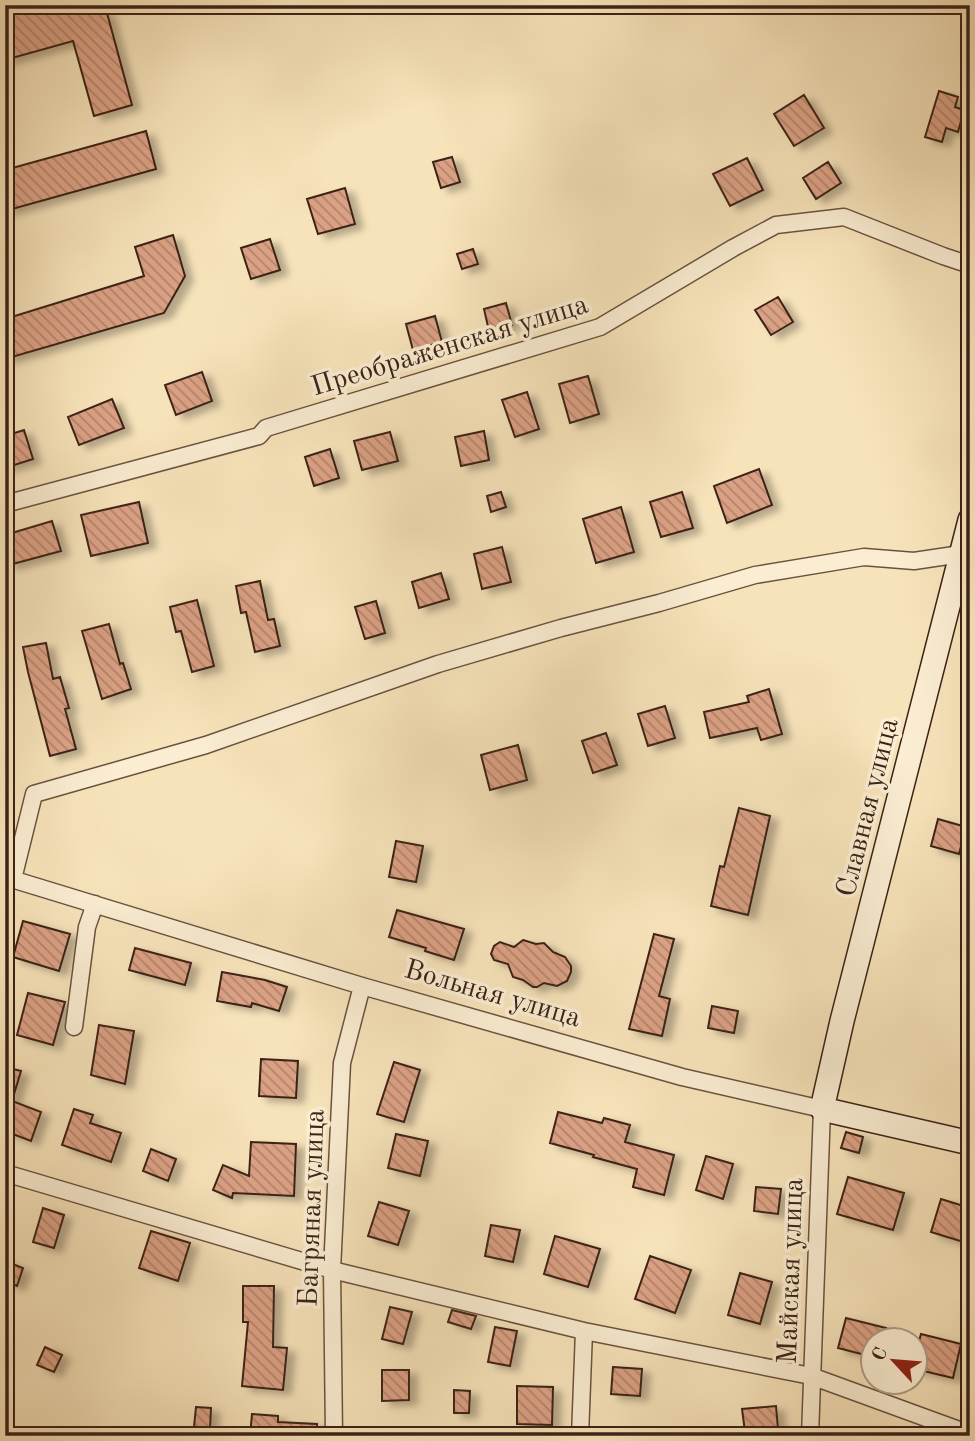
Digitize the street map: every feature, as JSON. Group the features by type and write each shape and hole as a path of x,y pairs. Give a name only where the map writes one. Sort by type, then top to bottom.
{"street":[{"name":"Преображенская улица","path":"5,504 259,436 266,428 600,327 776,225 844,217 970,265"},
{"name":"Славная улица","path":"822,1110 842,1021 963,563 970,520"},
{"path":"9,878 34,794 206,745 438,664 755,575 864,557 963,563"},
{"name":"Вольная улица","path":"9,878 362,986 682,1077 970,1143"},
{"path":"74,1027 87,927 94,904"},
{"name":"Багряная улица","path":"334,1436 332,1270 342,1063 362,986"},
{"name":"Майская улица","path":"810,1436 822,1110"},
{"path":"5,1173 332,1270 584,1331 811,1376 970,1434"},
{"path":"580,1436 584,1331"}],"building":[{"path":"37,5 92,5 107,13 132,105 94,116 73,41 5,60 5,14"},
{"path":"939,91 958,97 955,107 964,110 958,132 946,128 942,142 925,137"},
{"path":"804,95 824,128 794,146 774,114"},
{"path":"146,131 156,169 5,211 5,170"},
{"path":"452,157 460,182 441,188 433,162"},
{"path":"747,158 763,190 730,206 713,174"},
{"path":"828,162 841,183 816,199 803,178"},
{"path":"345,188 355,224 318,234 307,199"},
{"path":"173,235 185,276 164,313 5,359 5,319 144,276 135,247"},
{"path":"270,239 280,270 251,279 241,248"},
{"path":"473,249 478,264 462,269 457,254"},
{"path":"778,297 793,322 771,335 755,310"},
{"path":"506,303 512,325 489,331 484,309"},
{"path":"435,316 442,342 413,350 406,324"},
{"path":"202,372 212,401 176,415 165,385"},
{"path":"588,376 599,414 570,423 559,384"},
{"path":"527,392 539,429 515,437 502,400"},
{"path":"112,399 124,428 79,445 68,417"},
{"path":"24,430 33,459 5,468 5,436"},
{"path":"484,431 489,460 461,466 455,437"},
{"path":"390,432 398,461 362,470 354,441"},
{"path":"330,449 339,478 314,486 305,457"},
{"path":"759,469 772,505 727,523 714,486"},
{"path":"501,492 506,507 491,512 487,496"},
{"path":"682,492 693,528 661,537 650,502"},
{"path":"139,502 148,543 91,556 81,515"},
{"path":"621,507 634,552 596,563 583,519"},
{"path":"52,521 61,551 9,565 5,553 5,535"},
{"path":"502,547 511,582 482,589 474,554"},
{"path":"441,573 449,599 419,608 412,582"},
{"path":"260,581 268,620 274,619 280,646 255,652 246,612 241,613 236,586"},
{"path":"197,600 214,666 192,672 181,631 176,632 170,607"},
{"path":"376,601 385,633 365,639 355,607"},
{"path":"109,624 120,664 123,663 131,689 102,699 82,631"},
{"path":"46,643 53,679 60,677 69,708 65,709 76,749 50,756 23,647"},
{"path":"769,689 782,734 761,740 757,728 710,738 704,712 749,702 747,696"},
{"path":"665,706 675,738 648,746 638,714"},
{"path":"606,733 617,765 593,773 582,741"},
{"path":"518,745 527,780 490,790 481,755"},
{"path":"739,808 770,816 748,915 711,906 720,866 724,867"},
{"path":"938,819 966,827 959,854 931,846"},
{"path":"396,841 423,846 416,882 389,877"},
{"path":"397,910 464,929 454,960 389,937"},
{"path":"23,921 70,934 59,971 13,957"},
{"path":"654,934 674,939 659,996 670,999 662,1036 629,1029"},
{"path":"523,940 536,944 544,943 553,952 565,957 571,966 567,981 557,986 544,983 533,987 513,977 508,964 494,960 491,954 494,946 500,942 514,947"},
{"path":"135,948 191,963 185,985 129,970"},
{"path":"222,972 287,987 279,1011 252,1003 251,1007 217,1001"},
{"path":"28,993 65,1002 53,1045 17,1035"},
{"path":"712,1006 738,1011 734,1033 708,1028"},
{"path":"99,1025 134,1031 125,1084 91,1075"},
{"path":"261,1059 298,1061 296,1098 259,1096"},
{"path":"394,1062 420,1070 404,1122 377,1114"},
{"path":"5,1067 21,1071 12,1101 41,1112 31,1141 5,1131"},
{"path":"74,1109 93,1115 90,1123 121,1133 111,1162 62,1145"},
{"path":"558,1112 602,1123 604,1118 630,1125 625,1142 674,1155 664,1195 633,1187 637,1169 550,1143"},
{"path":"846,1132 863,1137 859,1153 841,1148"},
{"path":"396,1134 428,1141 420,1176 388,1168"},
{"path":"251,1142 296,1144 294,1196 233,1193 232,1198 213,1190 223,1165 249,1176"},
{"path":"151,1149 176,1159 168,1181 143,1171"},
{"path":"706,1156 733,1164 723,1199 696,1190"},
{"path":"848,1177 904,1193 893,1230 837,1214"},
{"path":"756,1187 781,1189 778,1214 754,1211"},
{"path":"941,1199 970,1208 970,1244 931,1232"},
{"path":"379,1202 409,1211 398,1245 368,1236"},
{"path":"43,1208 64,1215 54,1248 33,1242"},
{"path":"491,1225 520,1230 513,1262 485,1256"},
{"path":"151,1231 190,1243 178,1281 139,1268"},
{"path":"555,1236 600,1249 588,1287 544,1274"},
{"path":"650,1256 691,1270 675,1313 635,1299"},
{"path":"5,1261 23,1268 17,1286 5,1281"},
{"path":"740,1273 772,1282 760,1324 728,1315"},
{"path":"243,1286 274,1286 273,1347 287,1348 283,1390 242,1386 248,1322 243,1322"},
{"path":"390,1307 412,1312 403,1344 382,1339"},
{"path":"452,1310 476,1316 471,1329 448,1322"},
{"path":"846,1318 878,1326 860,1326 860,1354 838,1348"},
{"path":"495,1327 517,1331 510,1366 488,1362"},
{"path":"930,1336 961,1344 953,1378 930,1373"},
{"path":"45,1347 62,1355 54,1372 37,1365"},
{"path":"613,1367 642,1369 640,1396 611,1394"},
{"path":"382,1370 409,1370 409,1400 382,1401"},
{"path":"517,1386 553,1387 552,1425 517,1424"},
{"path":"454,1390 470,1391 469,1413 454,1413"},
{"path":"776,1406 778,1429 745,1432 742,1409"},
{"path":"196,1407 211,1408 210,1429 194,1427"},
{"path":"252,1414 278,1416 278,1422 317,1424 317,1436 250,1436"}]}
